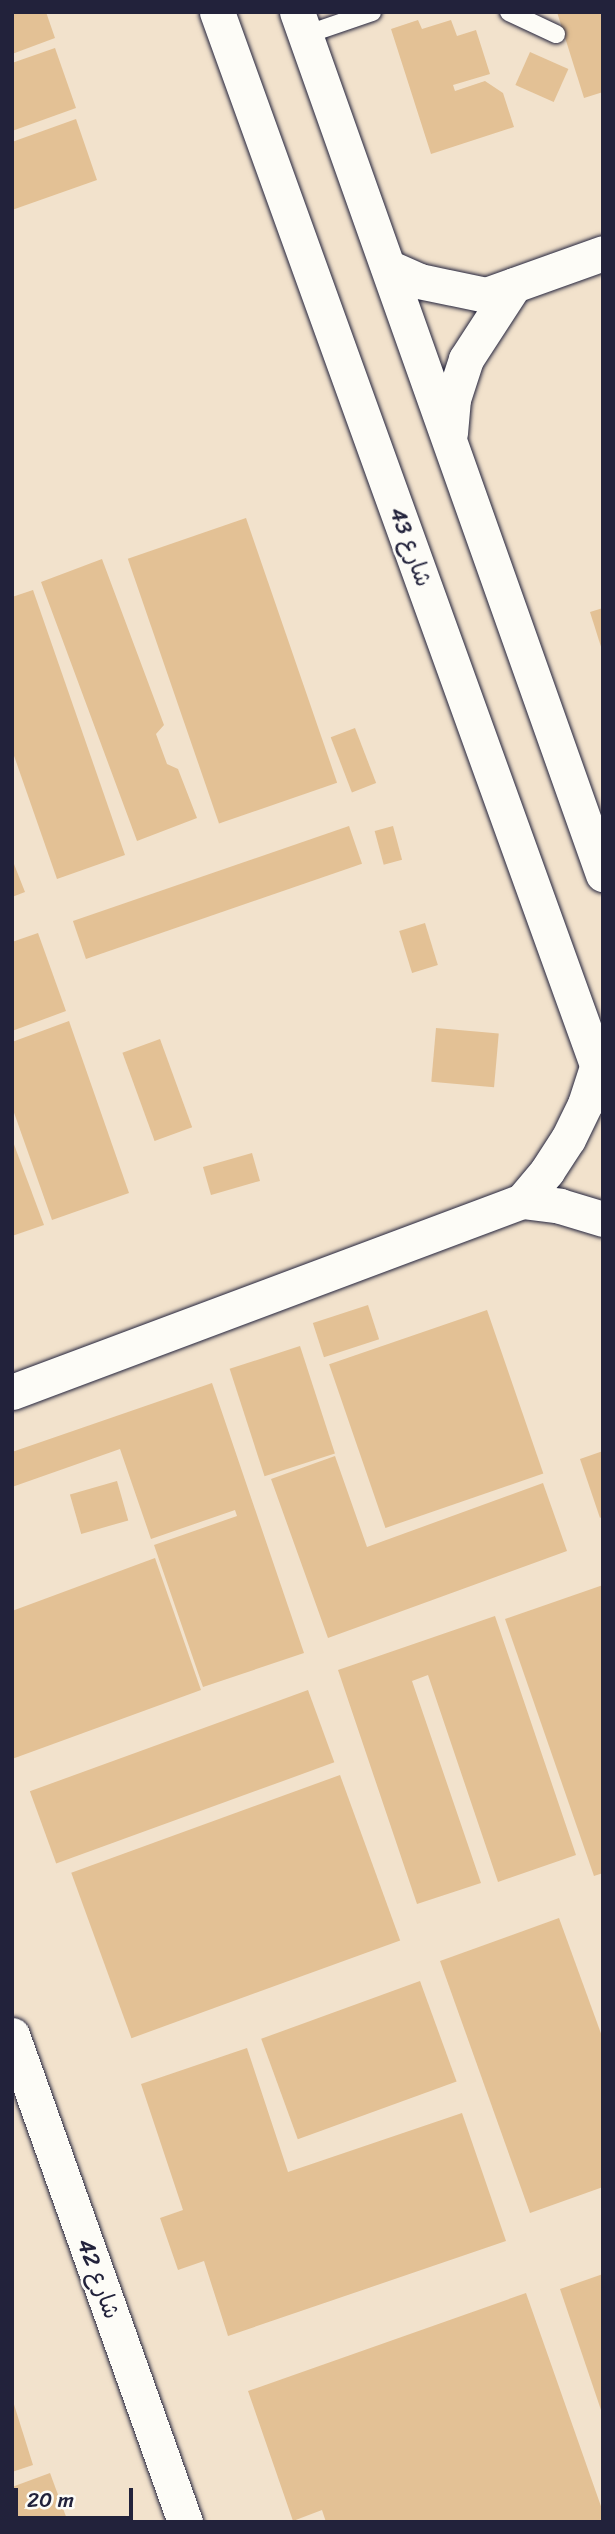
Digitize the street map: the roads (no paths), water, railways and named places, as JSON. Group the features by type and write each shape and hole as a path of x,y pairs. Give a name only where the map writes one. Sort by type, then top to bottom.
{"street":[{"name":"شارع 43","path":"217,12 600,1074"},
{"path":"301,24 603,874"},
{"path":"388,267 452,290 486,295 603,253"},
{"path":"449,440 453,399 466,359 514,285"},
{"path":"522,1201 547,1171 568,1139 600,1074"},
{"path":"12,1392 522,1201 560,1206 603,1219"},
{"name":"شارع 42","path":"12,2035 185,2522"}],"lane":[{"path":"301,24 372,12"},
{"path":"509,12 556,34"}]}
